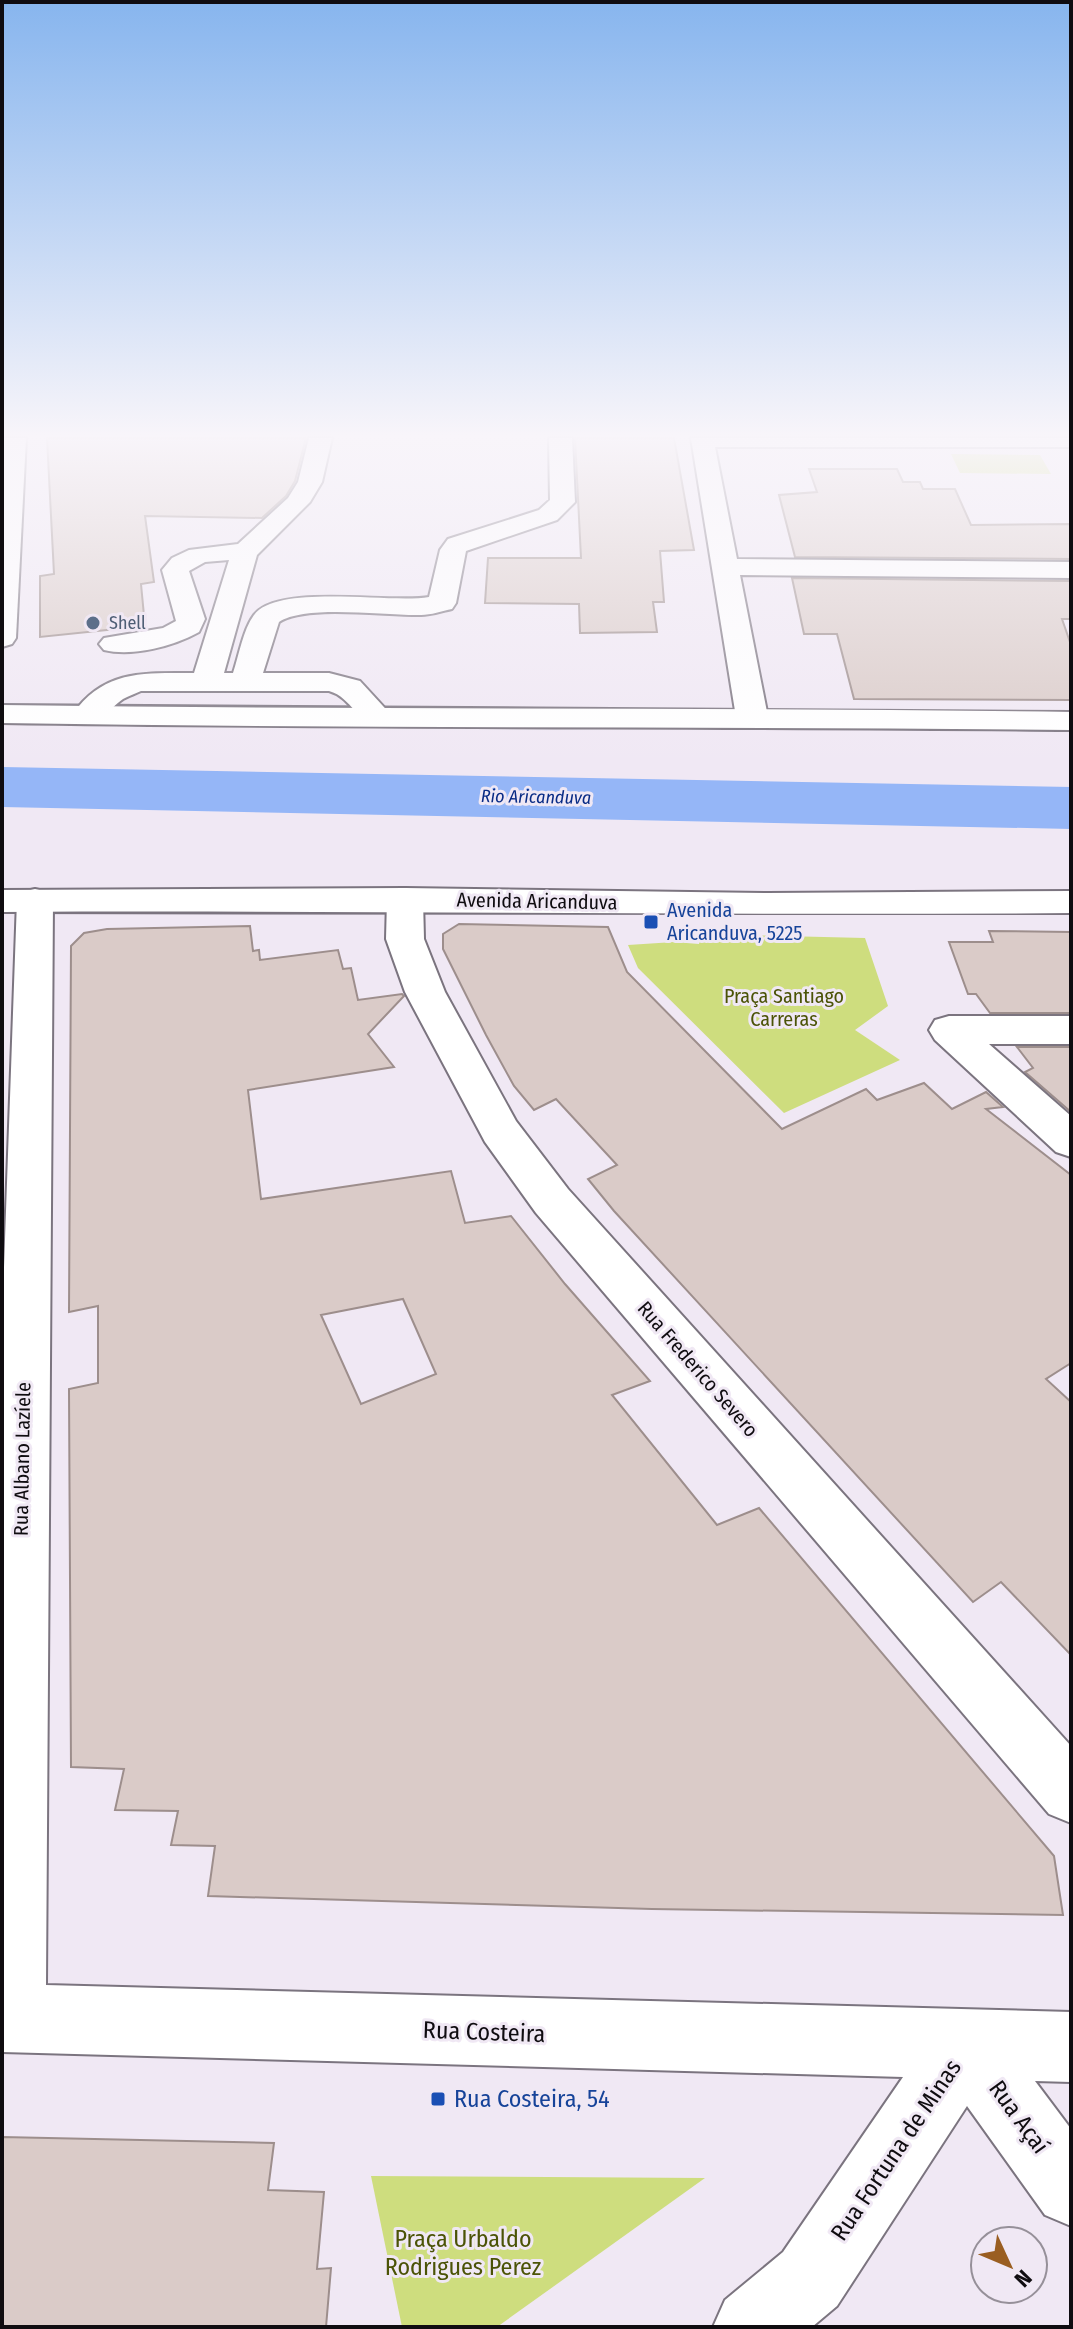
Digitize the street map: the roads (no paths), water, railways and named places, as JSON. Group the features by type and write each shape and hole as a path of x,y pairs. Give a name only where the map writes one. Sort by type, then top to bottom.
{"main road":[{"path":"2,638 7,547"},
{"path":"207,681 245,552 251,547"},
{"path":"245,681 266,618 272,611 295,606 424,607 442,603 456,547"},
{"path":"724,547 752,717"},
{"path":"114,644 170,636 189,626 191,619 175,570 198,556 245,552"},
{"path":"728,567 1071,570"},
{"path":"89,714 113,692 130,684 245,681 340,684 355,693 378,718"},
{"path":"2,714 1071,721"},
{"name":"Avenida Aricanduva","path":"18,900 405,899 768,904 1071,902"},
{"name":"Rua Frederico Severo","path":"405,899 405,939 425,992 484,1104 517,1155 552,1201 682,1351 1071,1792"},
{"name":"Rua Albano Lazíele","path":"7,2018 18,900"},
{"path":"1071,1030 949,1030 1071,1141"},
{"name":"Rua Costeira","path":"7,2018 966,2046"},
{"name":"Rua Fortuna de Minas","path":"752,2327 810,2279 966,2046 1071,2047"},
{"name":"Rua Açaí","path":"966,2046 1071,2189"}],"waterway":[{"name":"Rio Aricanduva","path":"2,787 1071,808"}],"place":[{"name":"Shell","path":"93,623"},
{"name":"Avenida Aricanduva, 5225","path":"651,922"},
{"name":"Rua Costeira, 54","path":"438,2099"}],"park label":[{"name":"Praça Santiago Carreras","path":"784,1008"},
{"name":"Praça Urbaldo Rodrigues Perez","path":"463,2253"}]}
